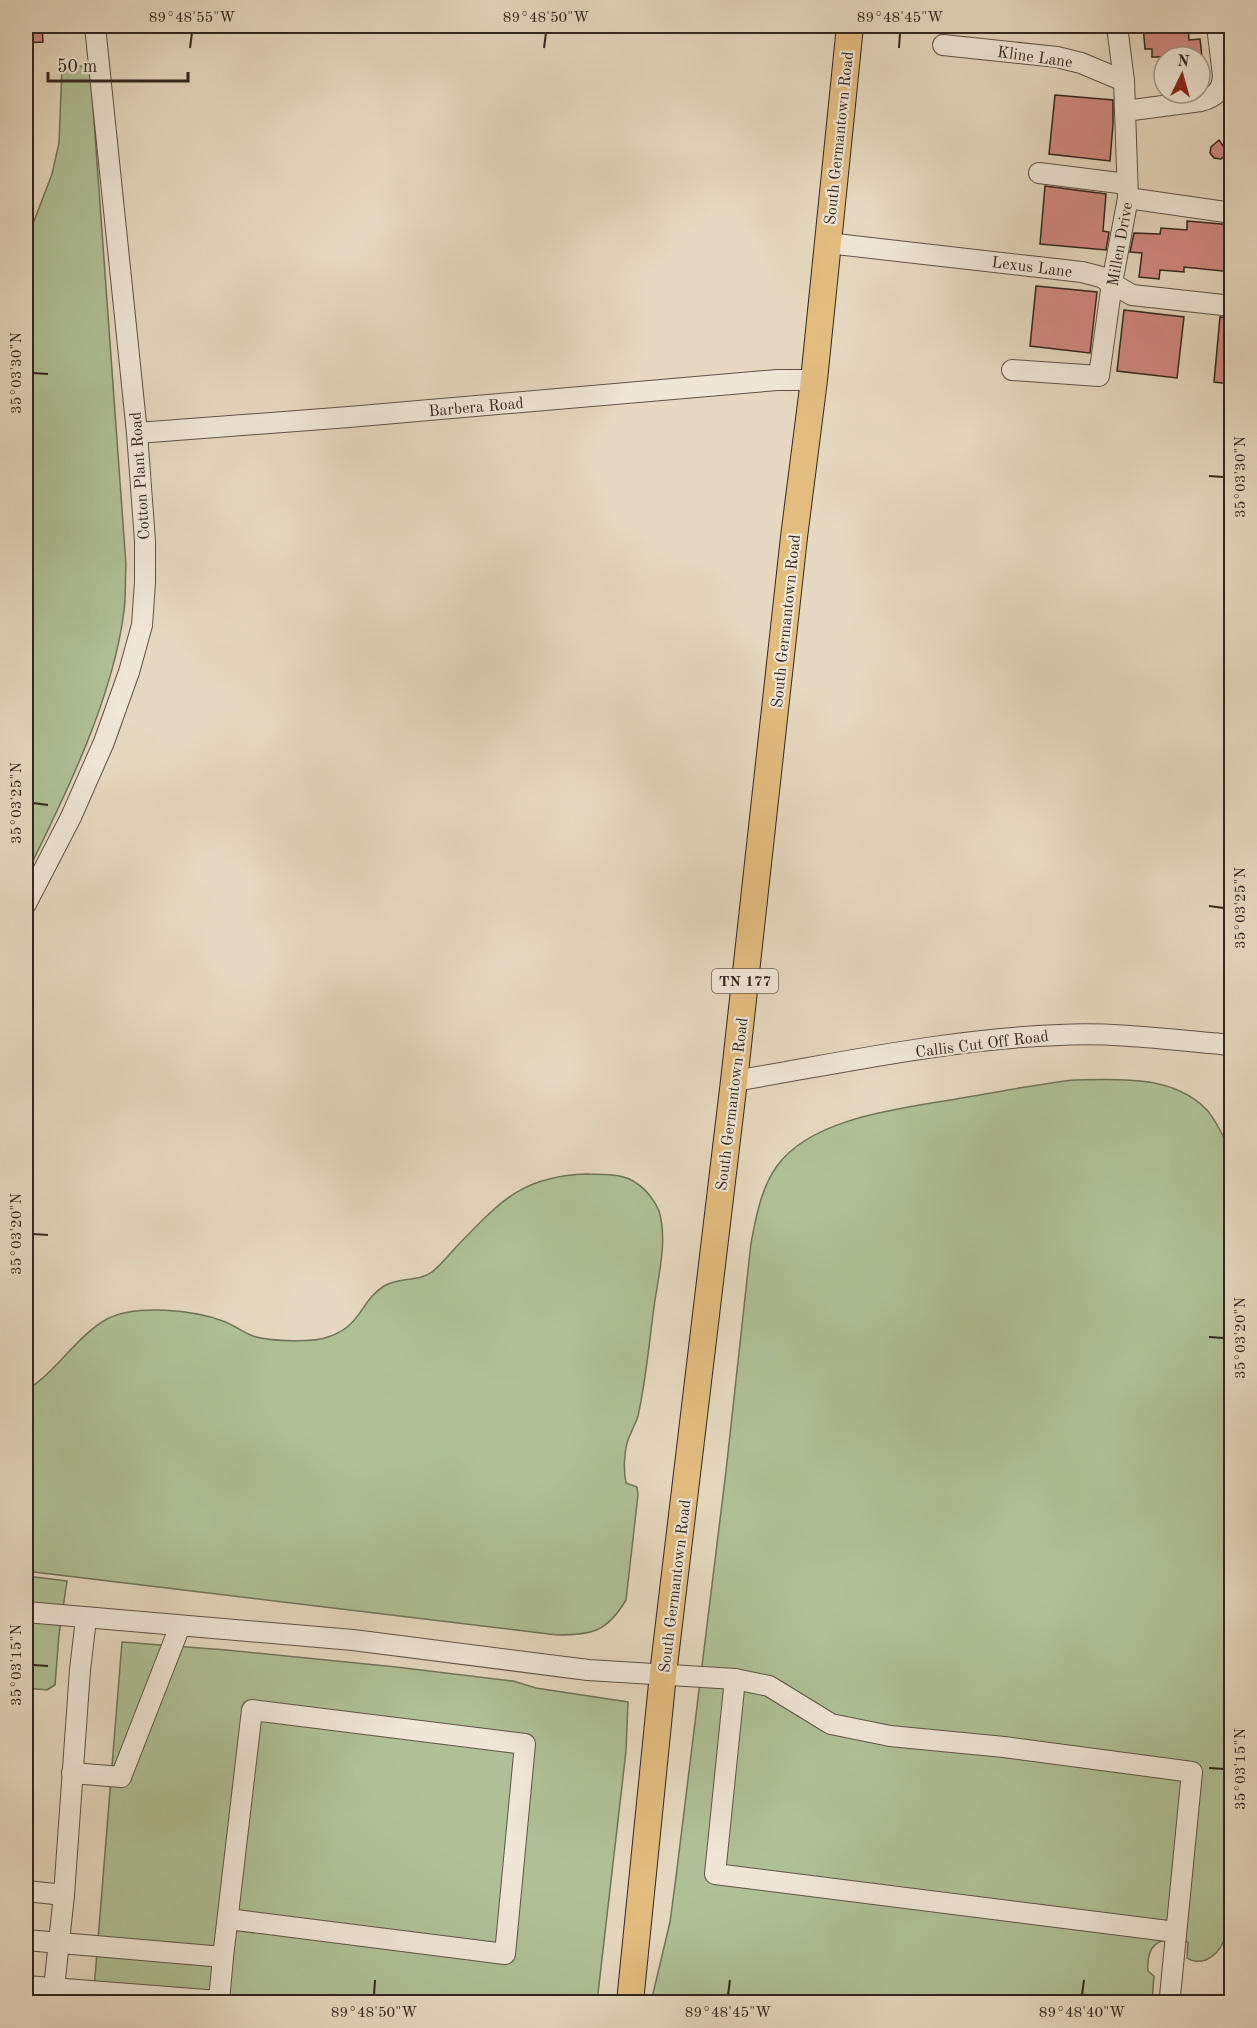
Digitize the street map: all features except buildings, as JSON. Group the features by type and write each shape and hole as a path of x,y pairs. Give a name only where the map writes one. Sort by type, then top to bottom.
{"main road":[{"name":"South Germantown Road","path":"630,2002 663,1674 814,380 850,26"}],"street":[{"name":"Cotton Plant Road","path":"26,904 71,817 104,742 129,672 142,625 145,541 137,433 95,26"},
{"name":"Millen Drive","path":"1012,370 1099,376 1128,191 1124,81 1117,26"},
{"path":"1125,111 1201,102 1212,98 1219,91 1222,83 1217,26"},
{"name":"Kline Lane","path":"943,45 1057,57 1081,63 1124,81"},
{"path":"1039,173 1232,213"},
{"name":"Lexus Lane","path":"827,243 1082,272 1101,277 1132,295 1232,306"},
{"name":"Barbera Road","path":"137,433 765,381 814,380"},
{"name":"Callis Cut Off Road","path":"734,1081 914,1051 1048,1035 1116,1035 1232,1045"},
{"path":"26,1612 86,1619 353,1640 588,1670 735,1679 769,1686 831,1724 890,1736 1004,1747 1192,1772 1170,1996 1173,2002"},
{"path":"54,1988 64,1895 80,1670 86,1619"},
{"path":"72,1773 121,1777 180,1626"},
{"path":"735,1679 715,1874 1176,1932"},
{"path":"26,1986 219,2001 223,1957 252,1710 525,1744 505,1954 228,1919"},
{"path":"26,1891 64,1895"},
{"path":"26,1940 223,1957"}],"green space":[{"path":"90,65 126,565 125,605 110,678 86,746 26,875 26,242 52,174 59,143 62,68"},
{"path":"1074,1080 1144,1081 1177,1090 1192,1098 1210,1113 1232,1153 1232,1905 1228,1929 1222,1944 1213,1956 1198,1961 1187,1958 1188,1943 1182,1937 1166,1939 1155,1945 1148,1962 1148,1971 1154,1976 1152,2002 651,2002 670,1922 726,1471 751,1243 760,1203 771,1175 793,1149 813,1136 862,1117"},
{"path":"587,1174 619,1176 640,1186 650,1195 659,1211 663,1234 643,1389 638,1416 627,1444 625,1457 626,1483 637,1487 638,1495 626,1600 612,1619 598,1630 557,1635 26,1571 26,1391 44,1377 99,1324 119,1314 133,1311 165,1310 211,1317 252,1336 263,1338 303,1341 328,1337 348,1326 376,1292 384,1286 432,1272 486,1216 513,1194 545,1180"},
{"path":"26,1576 67,1581 55,1685 47,1690 26,1688"},
{"path":"122,1642 396,1667 513,1681 536,1688 628,1702 626,1751 597,2002 93,2002"}]}
